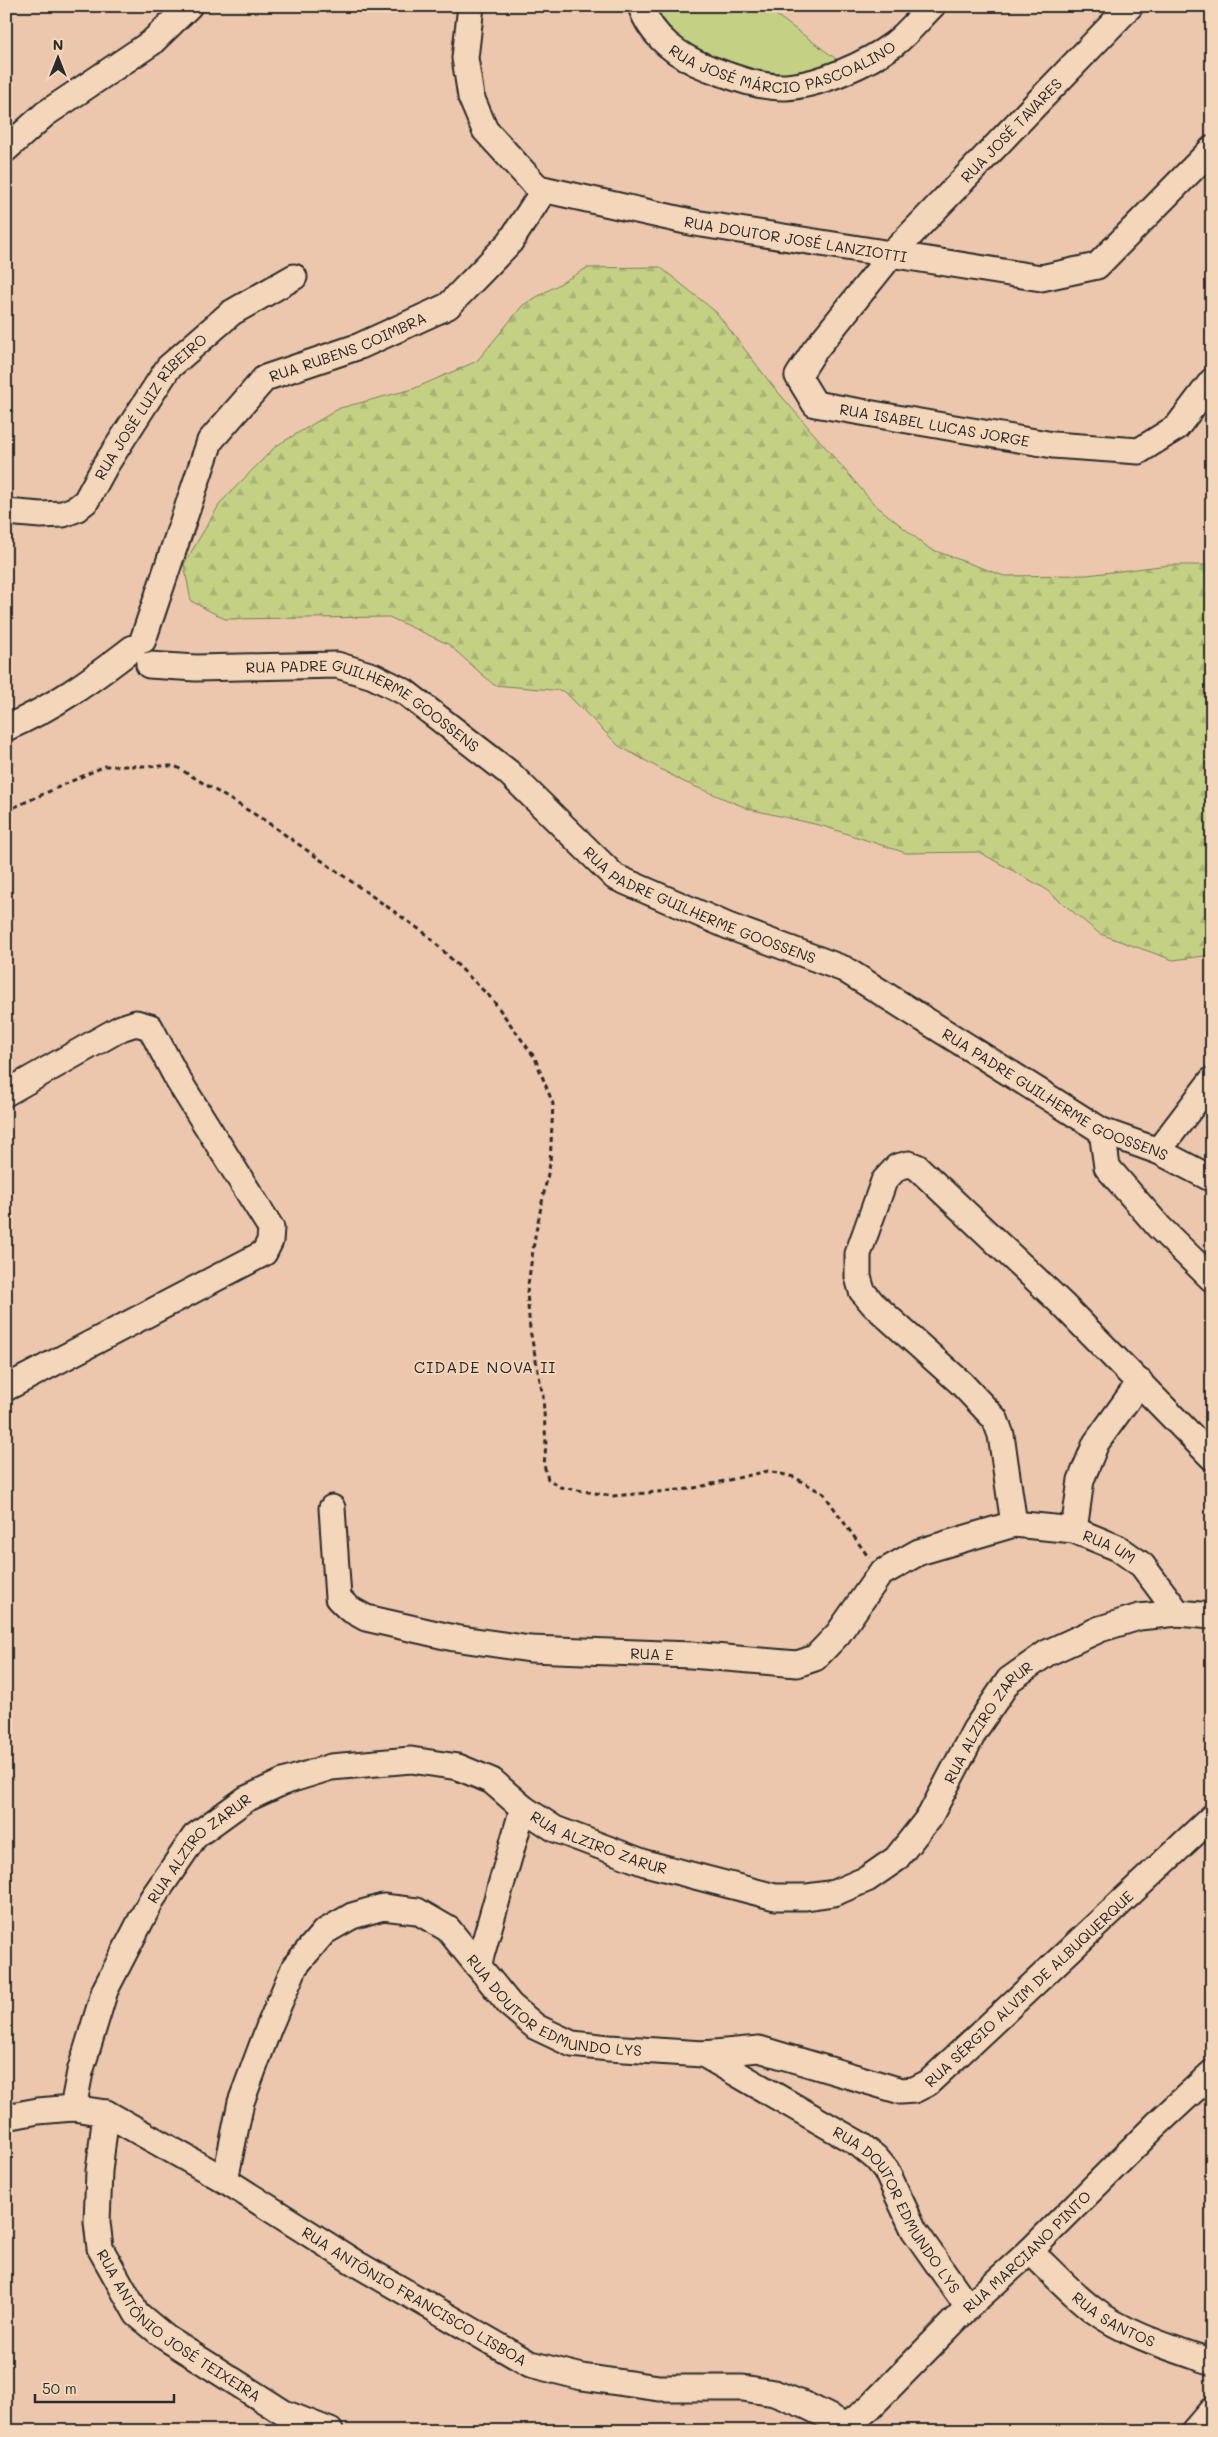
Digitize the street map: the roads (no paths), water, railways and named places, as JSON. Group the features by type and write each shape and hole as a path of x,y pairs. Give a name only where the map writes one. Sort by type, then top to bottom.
{"street":[{"path":"6,148 45,114 151,43 190,6"},
{"name":"RUA DOUTOR JOSÉ LANZIOTTI","path":"470,6 465,58 472,98 485,130 538,188 695,223 1042,278 1097,266 1212,149"},
{"name":"RUA JOSÉ MÁRCIO PASCOALINO","path":"641,6 644,17 664,43 695,63 743,81 785,87 834,77 894,44 932,6"},
{"name":"RUA JOSÉ TAVARES","path":"892,254 1130,6"},
{"name":"RUA RUBENS COIMBRA","path":"148,653 154,609 210,441 265,378 360,346 448,306 510,242 544,190"},
{"name":"RUA ISABEL LUCAS JORGE","path":"892,254 814,351 798,376 815,404 1053,445 1139,452 1177,428 1212,382"},
{"name":"RUA JOSÉ LUIZ RIBEIRO","path":"6,512 41,516 63,514 76,509 86,501 105,466 168,368 231,313 294,277"},
{"path":"6,728 37,715 86,683 148,653"},
{"name":"RUA PADRE GUILHERME GOOSSENS","path":"148,653 196,668 337,665 373,676 405,692 508,772 615,878 728,926 844,969 1102,1131 1158,1152 1212,1179"},
{"path":"6,1093 121,1028 136,1023 150,1027 182,1088 271,1228 270,1241 264,1253 6,1388"},
{"path":"1158,1152 1212,1080"},
{"path":"1102,1131 1107,1168 1159,1227 1212,1279"},
{"path":"1014,1524 1001,1435 995,1419 961,1383 873,1304 862,1291 858,1277 858,1254 884,1181 897,1168 909,1164 917,1168 1062,1304 1212,1456"},
{"path":"1074,1530 1082,1480 1096,1443 1140,1382"},
{"name":"RUA E","path":"332,1508 338,1598 348,1608 366,1618 454,1638 530,1649 691,1655 797,1664 815,1658 838,1634 880,1574 919,1552 1014,1524"},
{"name":"RUA UM","path":"1014,1524 1074,1530 1118,1548 1142,1565 1178,1613"},
{"name":"RUA ALZIRO ZARUR","path":"73,2108 80,2072 105,1990 152,1898 196,1836 246,1799 283,1782 331,1767 411,1760 458,1767 492,1781 523,1808 555,1829 645,1862 775,1897 806,1897 834,1893 867,1878 896,1858 930,1816 975,1730 1009,1680 1047,1653 1100,1629 1139,1617 1178,1613 1212,1616"},
{"path":"478,1966 523,1808"},
{"name":"RUA SÉRGIO ALVIM DE ALBUQUERQUE","path":"703,2054 759,2049 874,2084 901,2091 914,2090 928,2083 1212,1817"},
{"name":"RUA DOUTOR EDMUNDO LYS","path":"225,2180 242,2102 268,2027 295,1966 324,1932 352,1916 383,1908 416,1911 448,1929 510,2005 536,2027 572,2044 703,2054 859,2144 876,2158 886,2170 914,2230 968,2307"},
{"name":"RUA MARCIANO PINTO","path":"848,2428 894,2384 968,2307 1030,2251 1156,2125 1212,2073"},
{"name":"RUA ANTÔNIO FRANCISCO LISBOA","path":"6,2117 38,2111 73,2108 106,2113 225,2180 357,2264 530,2364 582,2377 659,2388 743,2388 774,2393 808,2406 848,2428"},
{"name":"RUA ANTÔNIO JOSÉ TEIXEIRA","path":"106,2113 99,2171 97,2222 100,2248 137,2314 166,2338 284,2413 330,2431"},
{"name":"RUA SANTOS","path":"1030,2251 1093,2310 1143,2337 1212,2362"},
{"path":"1194,2431 1212,2410"}],"district":[{"name":"CIDADE NOVA II","path":"485,1366"}]}
